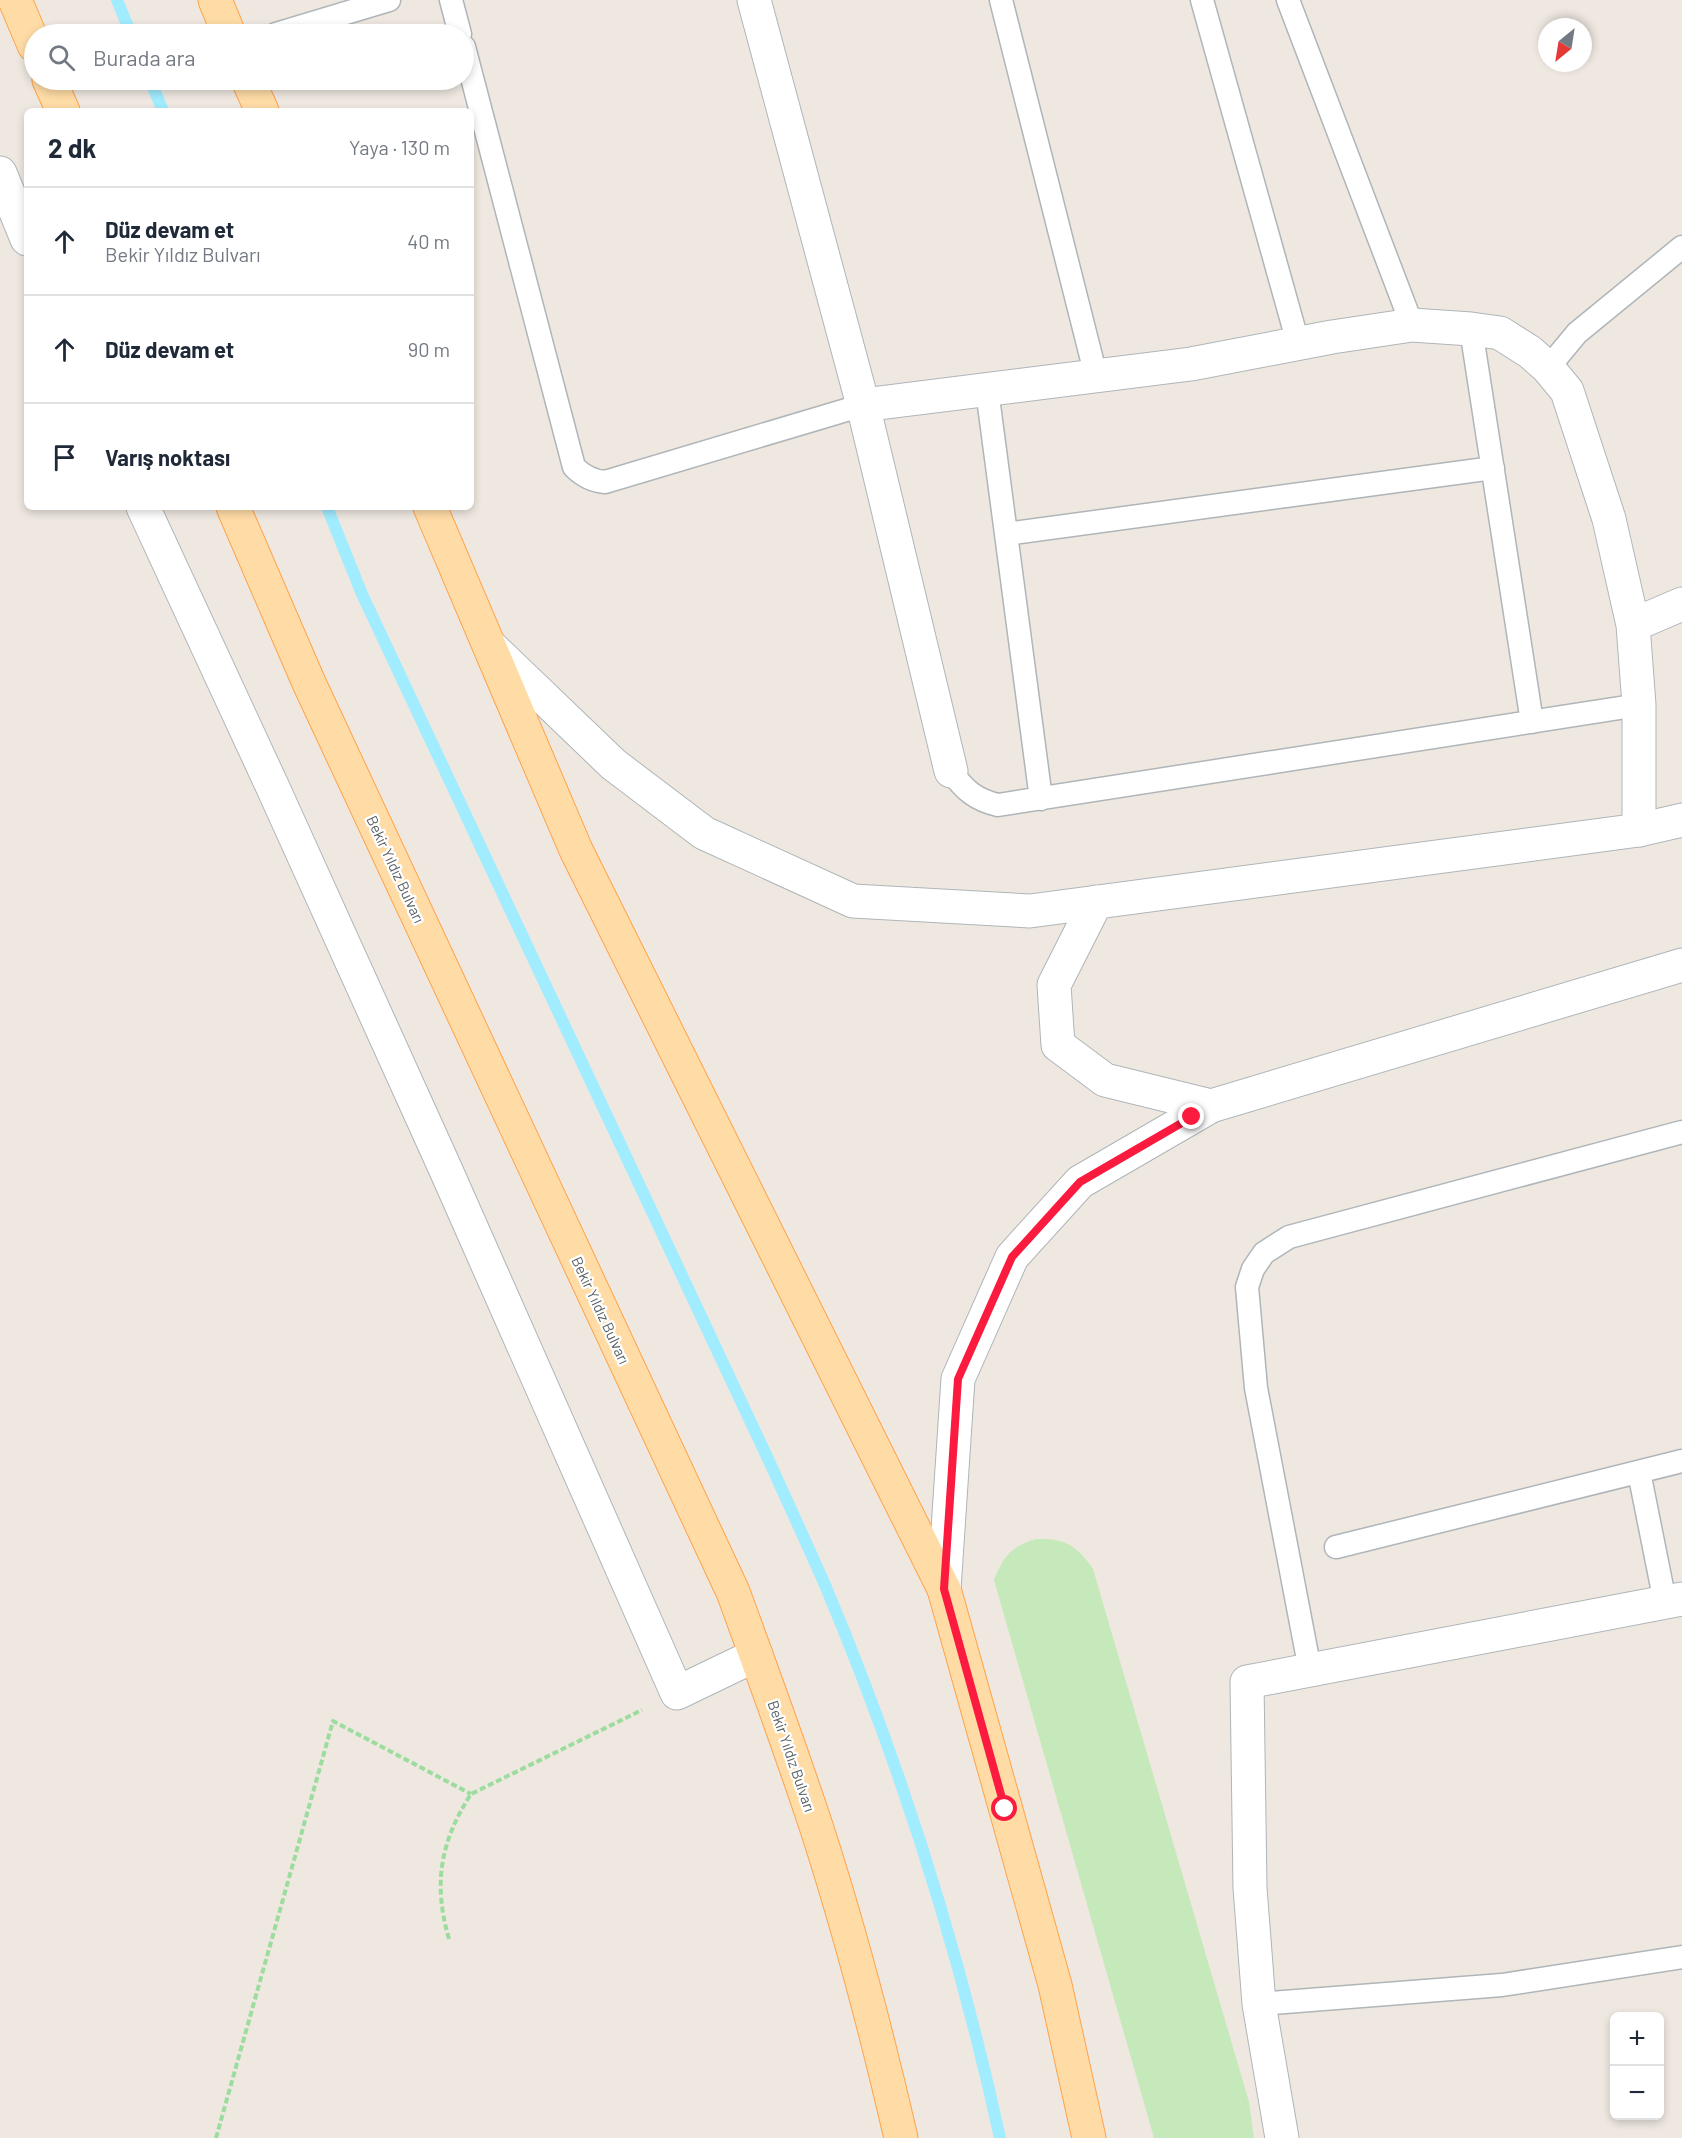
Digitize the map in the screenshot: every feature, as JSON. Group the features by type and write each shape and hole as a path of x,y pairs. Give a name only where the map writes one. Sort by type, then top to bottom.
{"main road":[{"path":"15,0 25,24"},
{"path":"214,0 225,24"},
{"path":"54,90 62,108"},
{"path":"253,90 261,108"},
{"name":"Bekir Yıldız Bulvarı","path":"234,510 309,683 733,1592 818,1832 857,1965 901,2138"},
{"path":"431,510 576,850 944,1589 1054,1985 1089,2138"}],"street":[{"path":"754,0 863,405 951,771"},
{"path":"0,173 24,232"},
{"path":"863,405 1191,364 1298,343 1412,325 1471,328 1500,333 1530,352 1548,368 1567,392 1609,519 1633,625 1639,705 1639,830"},
{"path":"144,510 445,1168 677,1693 756,1655"},
{"path":"1633,625 1682,604"},
{"path":"489,645 613,764 704,833 853,901 1030,911 1639,830 1682,820"},
{"path":"1096,902 1053,986 1058,1045 1105,1080 1211,1106"},
{"path":"944,1589 958,1379 1012,1257 1080,1182 1211,1106 1682,965"},
{"path":"1282,2138 1259,2004 1250,1888 1247,1682 1673,1601"}],"lane":[{"path":"309,24 389,0"},
{"path":"451,0 457,24"},
{"path":"1001,0 1096,376"},
{"path":"1202,0 1298,343"},
{"path":"1288,0 1412,325"},
{"path":"474,85 574,467 580,474 605,482 863,405"},
{"path":"1548,368 1577,333 1682,247"},
{"path":"1471,328 1532,722"},
{"path":"987,390 1041,799"},
{"path":"1006,534 1493,468"},
{"path":"951,771 960,785 972,796 998,805 1639,705"},
{"path":"1310,1670 1256,1388 1247,1287 1253,1269 1264,1253 1289,1237 1682,1132"},
{"path":"1336,1547 1682,1461"},
{"path":"1639,1472 1673,1601"},
{"path":"1259,2004 1502,1985 1682,1957"}],"path":[{"path":"449,1939 442,1914 439,1888 442,1862 447,1838 471,1794 677,1693"},
{"path":"216,2138 333,1720 471,1794"}],"green space":[{"path":"1036,1539 1054,1540 1069,1545 1081,1554 1093,1569 1249,2102 1254,2138 1154,2138 994,1580 1009,1553"}],"waterway":[{"path":"117,0 127,24"},
{"path":"154,90 162,108"},
{"path":"328,510 362,594 825,1585 878,1720 925,1858 966,1997 1000,2138"}],"route":[{"path":"1005,1809 944,1589 958,1379 1012,1257 1080,1182 1192,1117"}]}
